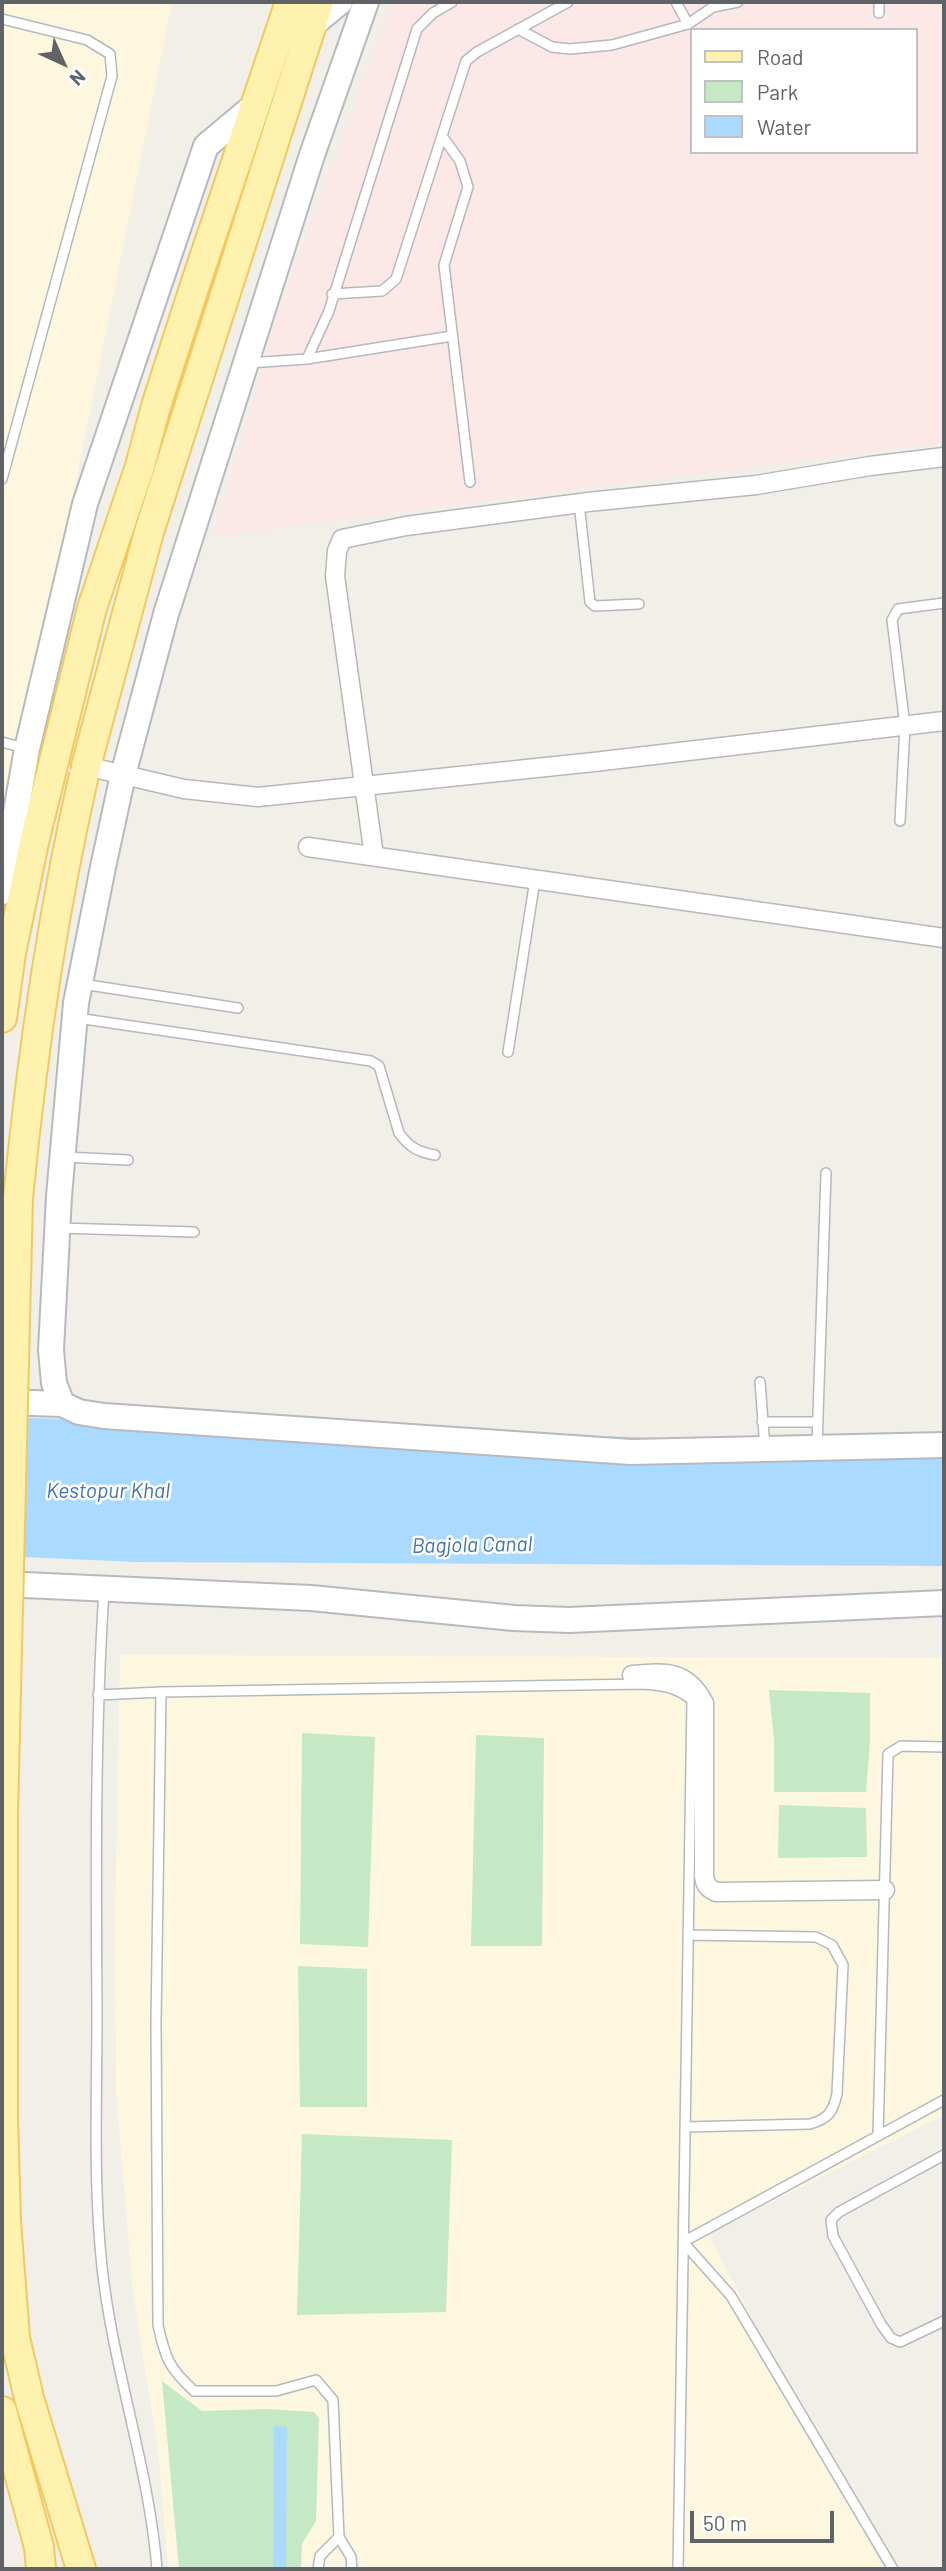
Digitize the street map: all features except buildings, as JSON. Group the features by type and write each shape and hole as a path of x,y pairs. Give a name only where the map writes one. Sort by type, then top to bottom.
{"main road":[{"path":"2,1018 43,757 290,2"},
{"path":"81,2569 29,2399 16,2338 6,2221 3,2119 3,1812 18,1198 40,1014 66,854 85,771 149,532 315,14"},
{"path":"2,2411 39,2547 41,2569"}],"street":[{"path":"315,14 340,2"},
{"path":"62,1404 54,1383 51,1350 62,1157 75,1018 123,775 166,614 312,155 366,2"},
{"path":"2,892 43,757 85,504 206,146 256,105"},
{"path":"374,856 335,576 337,551 342,539 406,526 579,503 756,485 944,457"},
{"path":"85,771 123,775 184,789 237,796 282,796 944,721"},
{"path":"308,847 944,938"},
{"path":"2,1402 62,1404 79,1412 104,1416 631,1452 944,1446"},
{"path":"2,1584 311,1598 514,1618 569,1620 944,1603"},
{"path":"632,1675 682,1676 704,1703 705,1883 709,1889 716,1892 885,1890"}],"lane":[{"path":"307,359 329,311 416,29 433,13 452,2"},
{"path":"332,295 382,291 396,279 466,61 568,2"},
{"path":"676,2 688,24"},
{"path":"518,29 552,47 570,49 612,46 688,24 713,7 738,2"},
{"path":"879,2 879,13"},
{"path":"2,19 87,40 110,54 112,76 2,479"},
{"path":"442,136 460,161 468,187 444,265 470,482"},
{"path":"245,363 307,359 452,336"},
{"path":"579,503 590,602 595,607 639,604"},
{"path":"900,821 905,726 892,620 898,610 944,603"},
{"path":"2,742 43,757"},
{"path":"509,1052 535,880"},
{"path":"80,984 238,1008"},
{"path":"75,1018 371,1061 379,1066 399,1133 405,1142 418,1152 435,1155"},
{"path":"62,1157 128,1160"},
{"path":"817,1448 826,1173"},
{"path":"57,1228 194,1232"},
{"path":"760,1382 765,1449"},
{"path":"762,1422 818,1422"},
{"path":"104,1590 98,1695 96,1850 98,2213 110,2323 147,2492 157,2569"},
{"path":"98,1695 641,1684 663,1685 679,1690 692,1700 678,2569"},
{"path":"161,1692 156,1971 158,2325 165,2357 174,2373 194,2390 276,2391 316,2380 333,2400 339,2537 351,2557 352,2569"},
{"path":"878,2136 888,1754 901,1746 944,1747"},
{"path":"685,2127 810,2124 825,2120 833,2110 836,2094 843,1965 832,1945 816,1937 688,1935"},
{"path":"683,2242 944,2100"},
{"path":"944,2155 839,2212 831,2220 834,2236 891,2338 900,2342 944,2321"},
{"path":"683,2242 731,2296 892,2569"},
{"path":"318,2569 320,2556 339,2537"}],"shaded area":[{"path":"2,2 172,2 2,851"},
{"path":"393,2 944,2 944,442 213,536 277,316"},
{"path":"120,1655 944,1658 944,2115 708,2234 883,2569 168,2569 159,2458 133,2293 116,2093 115,1922"}],"green space":[{"path":"769,1690 870,1693 866,1792 774,1792 774,1740"},
{"path":"302,1733 375,1737 368,1947 300,1944"},
{"path":"476,1735 544,1738 542,1946 471,1946"},
{"path":"779,1805 866,1808 867,1857 778,1858"},
{"path":"298,1966 367,1969 367,2107 300,2107"},
{"path":"302,2134 452,2140 446,2312 297,2315"},
{"path":"162,2381 202,2411 268,2409 314,2412 319,2418 316,2521 302,2544 301,2569 179,2569"}],"water":[{"name":"Kestopur Khal","path":"2,1417 944,1447 944,1566 136,1562 2,1556"},
{"path":"274,2426 287,2427 286,2569 273,2569"}],"water label":[{"name":"Bagjola Canal","path":"472,1545"}]}
